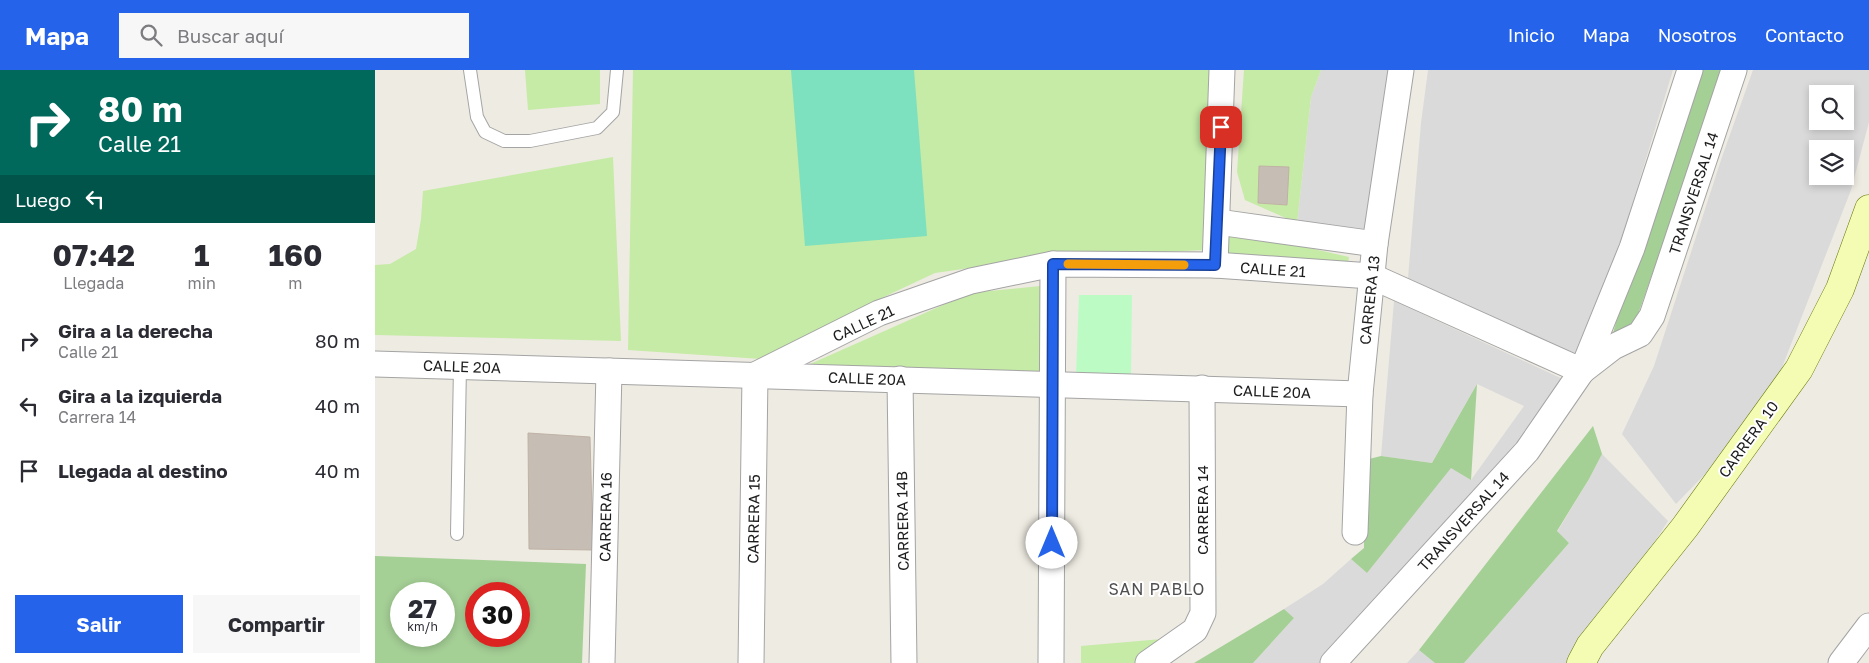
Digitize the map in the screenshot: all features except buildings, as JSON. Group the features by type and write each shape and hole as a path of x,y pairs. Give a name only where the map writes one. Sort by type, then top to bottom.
{"street":[{"path":"1215,265 1222,70"},
{"name":"CARRERA 13","path":"1355,532 1360,394 1371,276 1401,70"},
{"name":"TRANSVERSAL 14","path":"1333,663 1527,451 1582,371 1632,248 1691,70"},
{"name":"TRANSVERSAL 14","path":"1582,371 1613,348 1640,334 1652,316 1734,70"},
{"name":"CARRERA 10","path":"1588,657 1799,369 1840,290 1869,209"},
{"path":"1218,222 1375,244"},
{"path":"1051,663 1053,264"},
{"name":"CALLE 21","path":"755,375 879,313 971,281 1053,264 1215,265 1371,276 1582,371"},
{"name":"CALLE 20A","path":"375,364 1360,394"},
{"name":"CARRERA 16","path":"601,663 609,371"},
{"name":"CARRERA 15","path":"751,663 755,375"},
{"name":"CARRERA 14B","path":"901,379 904,663"},
{"name":"CARRERA 14","path":"1148,663 1195,630 1203,613 1202,388"},
{"path":"1841,663 1869,626"}],"lane":[{"path":"470,70 477,117 485,132 504,141 530,140 597,128 613,112 617,70"},
{"path":"457,534 460,366"}],"shaded area":[{"path":"1321,70 1393,70 1373,237 1297,223 1311,97"},
{"path":"1428,70 1673,70 1585,359 1408,278 1421,123"},
{"path":"1753,70 1869,70 1869,122 1854,179 1854,140 1809,140 1809,185 1852,185 1781,370 1706,473 1676,504 1622,434 1654,366 1722,157"},
{"path":"1394,301 1567,381 1341,663 1253,663 1294,618 1284,609 1323,584 1351,559 1367,573 1451,467 1471,480 1524,406 1477,384 1432,463 1381,456"},
{"path":"1602,454 1668,521 1576,663 1464,663 1569,543 1557,532"},
{"path":"1419,650 1435,663 1407,663"}],"green space":[{"path":"525,70 600,70 600,104 528,110"},
{"path":"633,70 1211,70 1206,250 1046,257 935,273 854,311 761,359 628,350"},
{"path":"791,70 914,70 927,236 805,246"},
{"path":"1244,70 1321,70 1311,97 1297,223 1245,200 1237,172"},
{"path":"1699,70 1724,70 1629,340 1613,333 1627,284"},
{"path":"613,157 621,341 375,335 375,265 390,264 416,249 423,191"},
{"path":"1233,214 1274,240 1349,257 1347,270 1224,259"},
{"path":"1050,285 1053,376 799,369 970,293"},
{"path":"1079,295 1132,295 1131,376 1076,375"},
{"path":"1477,384 1471,480 1451,468 1367,573 1351,559 1364,548 1365,460 1381,456 1432,463"},
{"path":"1593,426 1602,454 1557,531 1569,543 1464,663 1435,663 1419,650"},
{"path":"375,556 586,564 582,663 375,663"},
{"path":"1284,609 1294,618 1253,663 1194,663"},
{"path":"1185,637 1147,663 1081,663 1081,646"}],"slow traffic":[{"path":"1068,264 1184,265"}],"district":[{"name":"SAN PABLO","path":"1157,589"}],"route":[{"path":"1052,543 1053,264 1215,265 1221,127"}]}
